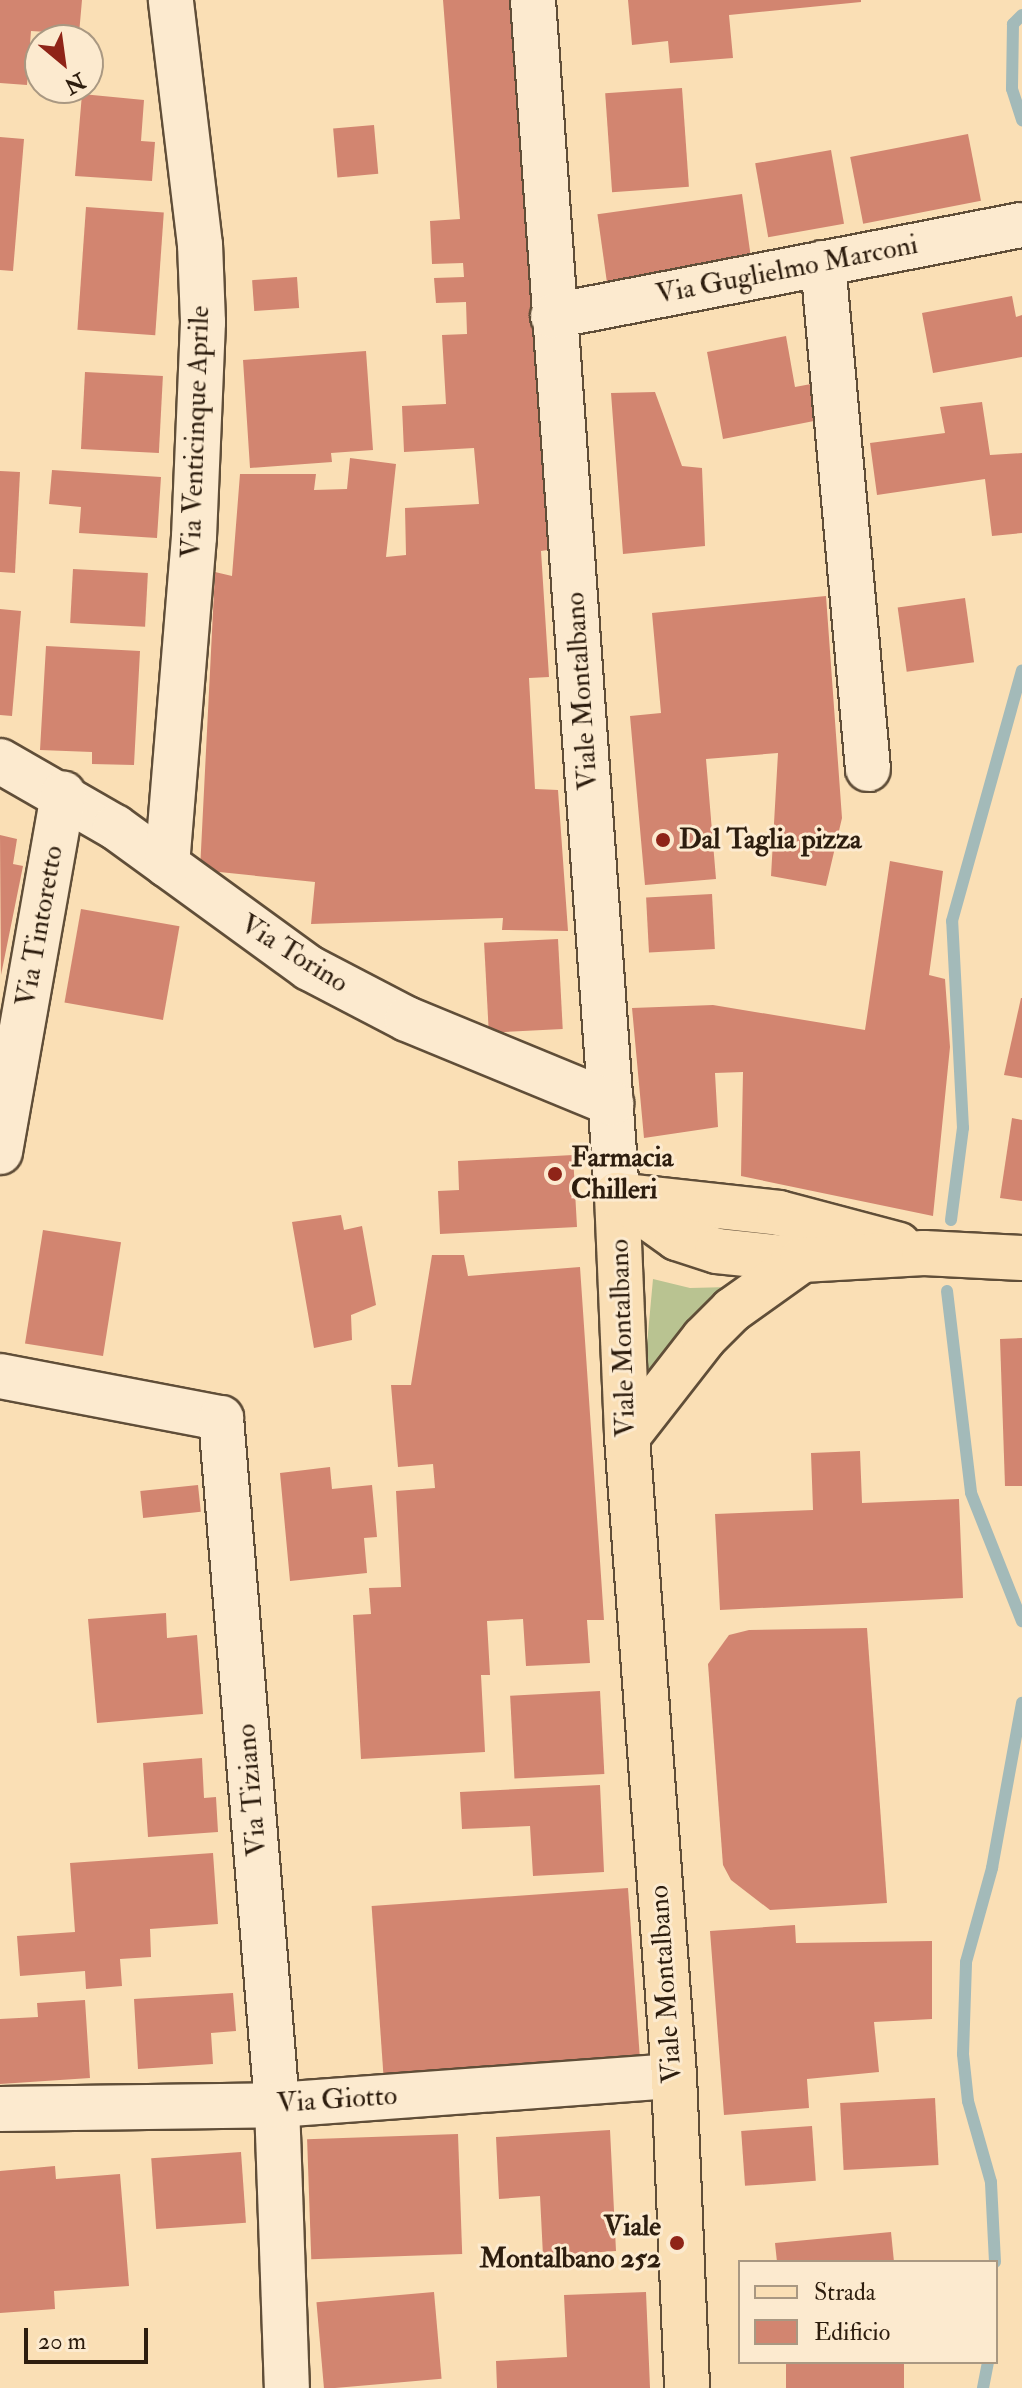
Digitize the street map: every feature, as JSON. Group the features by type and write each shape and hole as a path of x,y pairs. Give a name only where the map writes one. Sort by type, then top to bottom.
{"main road":[{"path":"617,1195 779,1213 924,1253"},
{"path":"617,1195 677,1238 717,1251 802,1260 924,1253 1022,1258"},
{"name":"Viale Montalbano","path":"617,1195 627,1437 674,2076 687,2388"},
{"path":"627,1437 713,1328 802,1260"}],"street":[{"name":"Via Venticinque Aprile","path":"167,865 199,463 203,322 200,245 171,0"},
{"name":"Viale Montalbano","path":"533,0 617,1195"},
{"name":"Via Guglielmo Marconi","path":"553,316 1021,225"},
{"path":"823,263 868,769"},
{"name":"Via Torino","path":"0,761 63,794 309,968 407,1019 611,1103"},
{"name":"Via Tintoretto","path":"0,1152 63,794"},
{"name":"Via Tiziano","path":"0,1376 221,1418 277,2105 287,2388"},
{"name":"Via Giotto","path":"0,2109 277,2105 674,2076"}],"green space":[{"path":"653,1279 690,1288 730,1287 696,1313 644,1377"}],"building":[{"path":"0,0 82,0 80,24 24,24 24,85 0,83"},
{"path":"443,0 521,0 554,549 541,551 549,677 529,678 535,789 558,790 568,931 502,930 503,918 311,924 315,882 200,870 215,572 232,576 240,474 316,474 314,490 347,489 350,458 396,464 386,557 406,555 405,508 479,504 474,448 404,452 402,406 446,404 442,335 467,334 466,302 436,303 434,278 464,277 463,263 432,264 430,221 460,219"},
{"path":"628,0 861,2 729,15 733,58 670,63 668,41 632,45"},
{"path":"682,88 689,187 612,192 605,93"},
{"path":"104,96 144,100 141,141 155,142 152,181 75,176 81,104 104,104"},
{"path":"374,125 378,174 337,177 333,129"},
{"path":"968,134 981,201 863,224 850,157"},
{"path":"0,137 24,139 13,271 0,270"},
{"path":"831,150 844,224 768,237 755,163"},
{"path":"742,194 752,262 607,283 597,214"},
{"path":"86,207 164,212 155,335 77,330"},
{"path":"297,277 299,308 254,311 252,280"},
{"path":"1012,296 1016,317 1022,315 1022,357 933,373 922,313"},
{"path":"786,336 795,387 811,384 819,420 723,439 707,352"},
{"path":"366,351 373,450 331,453 332,462 250,468 243,360"},
{"path":"85,372 163,376 159,453 81,449"},
{"path":"655,392 682,466 702,468 705,546 623,554 611,393"},
{"path":"982,402 990,455 1022,453 1022,533 992,536 985,479 877,495 870,443 945,433 940,407"},
{"path":"52,470 161,477 157,538 79,533 81,507 49,504"},
{"path":"0,471 20,472 15,573 0,572"},
{"path":"73,569 148,573 145,627 70,623"},
{"path":"826,596 842,818 826,886 771,876 778,753 706,759 716,879 645,885 630,716 661,713 652,613"},
{"path":"965,598 974,662 907,672 898,607"},
{"path":"0,609 21,611 12,716 0,715"},
{"path":"46,646 140,651 134,765 92,764 92,752 40,750"},
{"path":"0,835 17,839 13,864 23,866 1,975"},
{"path":"890,861 943,871 929,975 945,979 950,1047 933,1216 741,1176 743,1072 715,1073 718,1127 644,1138 632,1008 713,1005 865,1030"},
{"path":"712,894 715,949 649,952 646,897"},
{"path":"81,909 179,926 163,1020 65,1003"},
{"path":"558,939 563,1029 489,1033 484,943"},
{"path":"1022,998 1022,1078 1004,1075"},
{"path":"1012,1118 1022,1120 1022,1201 1000,1198"},
{"path":"573,1155 577,1227 440,1234 438,1191 459,1190 458,1161"},
{"path":"341,1215 344,1230 362,1226 376,1305 351,1315 352,1340 314,1348 292,1222"},
{"path":"43,1230 121,1242 103,1356 25,1344"},
{"path":"432,1255 464,1255 468,1276 580,1267 604,1620 587,1620 590,1663 526,1666 523,1619 487,1621 490,1675 481,1675 485,1752 361,1759 353,1615 371,1614 369,1588 401,1587 396,1491 435,1488 433,1464 398,1467 391,1385 411,1385"},
{"path":"1022,1338 1022,1486 1005,1486 1000,1339"},
{"path":"860,1451 862,1503 959,1499 963,1598 720,1610 715,1514 813,1510 811,1453"},
{"path":"330,1467 332,1489 372,1485 377,1537 364,1538 367,1573 290,1581 280,1473"},
{"path":"198,1485 201,1512 143,1518 140,1491"},
{"path":"166,1613 167,1638 197,1635 203,1714 97,1723 88,1619"},
{"path":"867,1628 887,1903 770,1910 731,1880 723,1865 708,1664 729,1635 749,1630"},
{"path":"600,1691 604,1774 514,1779 510,1696"},
{"path":"202,1758 204,1798 216,1797 218,1832 148,1837 143,1763"},
{"path":"600,1785 604,1872 533,1876 530,1826 462,1829 460,1792"},
{"path":"213,1853 218,1924 150,1929 151,1957 120,1959 122,1986 86,1989 85,1971 20,1976 17,1936 75,1932 70,1863"},
{"path":"628,1888 640,2058 383,2076 372,1906"},
{"path":"795,1925 796,1943 932,1941 932,2019 874,2022 879,2072 807,2079 809,2108 724,2115 710,1931"},
{"path":"233,1993 236,2031 211,2033 213,2064 138,2069 134,1999"},
{"path":"85,2000 90,2078 0,2084 0,2019 38,2017 37,2003"},
{"path":"935,2098 939,2165 844,2170 840,2103"},
{"path":"812,2126 816,2181 745,2186 741,2131"},
{"path":"610,2130 616,2251 543,2256 540,2196 499,2199 496,2137"},
{"path":"458,2134 462,2254 311,2259 307,2139"},
{"path":"241,2152 246,2223 156,2229 151,2158"},
{"path":"55,2166 56,2179 120,2174 129,2286 54,2291 55,2309 0,2313 0,2171"},
{"path":"891,2232 894,2260 777,2260 775,2243"},
{"path":"434,2292 442,2379 324,2388 316,2302"},
{"path":"646,2292 650,2388 497,2388 496,2361 567,2357 564,2295"},
{"path":"786,2364 904,2364 904,2388 786,2388"}],"waterway":[{"path":"1022,15 1013,24 1012,89 1022,120"},
{"path":"951,1220 963,1128 952,921 1022,671"},
{"path":"947,1291 971,1493 1022,1621"},
{"path":"995,2260 991,2182 968,2101 963,2054 966,1962 992,1868 1022,1703"},
{"path":"983,2388 988,2364"}],"place":[{"name":"Dal Taglia pizza","path":"663,840"},
{"name":"Farmacia Chilleri","path":"555,1174"},
{"name":"Viale Montalbano 252","path":"677,2243"}]}
